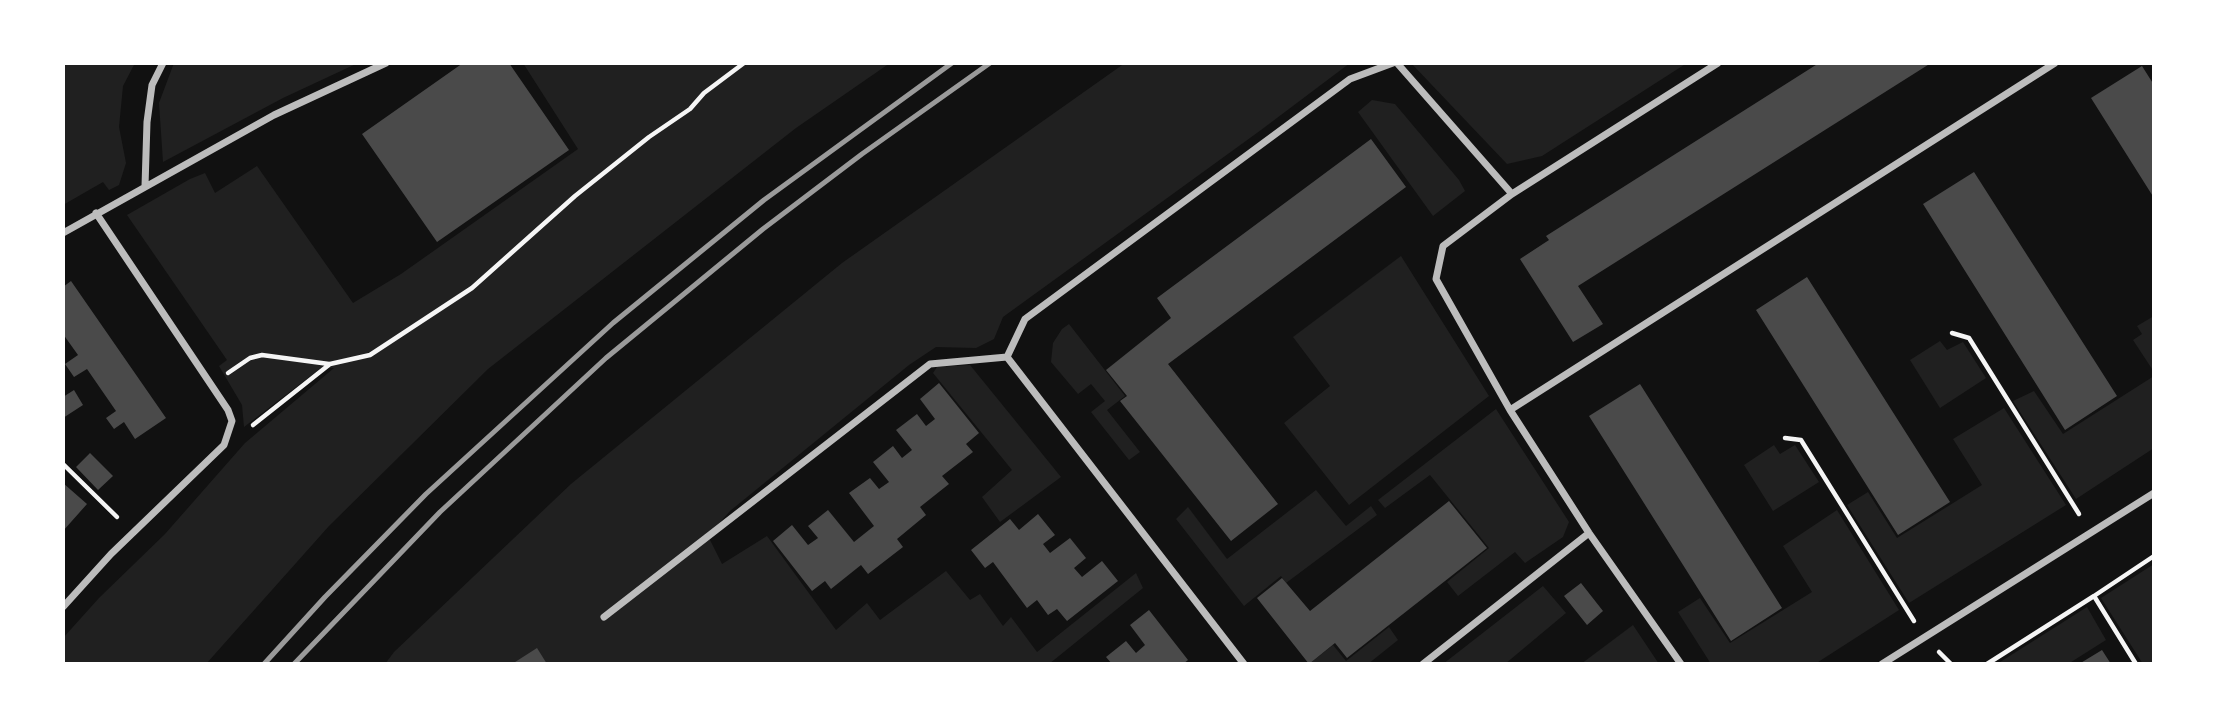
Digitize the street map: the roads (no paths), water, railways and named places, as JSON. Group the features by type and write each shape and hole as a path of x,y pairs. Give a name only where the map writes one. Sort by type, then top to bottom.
{"street":[{"path":"145,186 147,122 152,85 163,63"},
{"path":"63,233 274,115 386,63"},
{"path":"1007,357 1025,319 1350,79 1395,63 1512,194"},
{"path":"1681,664 1589,533 1510,410 1436,279 1443,246 1512,194 1717,63"},
{"path":"1510,410 2055,63"},
{"path":"63,607 133,533 224,445 232,421 211,384 96,213"},
{"path":"604,617 930,364 1007,357"},
{"path":"1007,357 1244,664"},
{"path":"1882,664 2154,493"},
{"path":"1423,664 1589,533"}],"railway":[{"path":"264,664 426,494 613,323 764,200 952,63"},
{"path":"294,664 440,512 606,358 763,229 862,154 990,63"}]}
